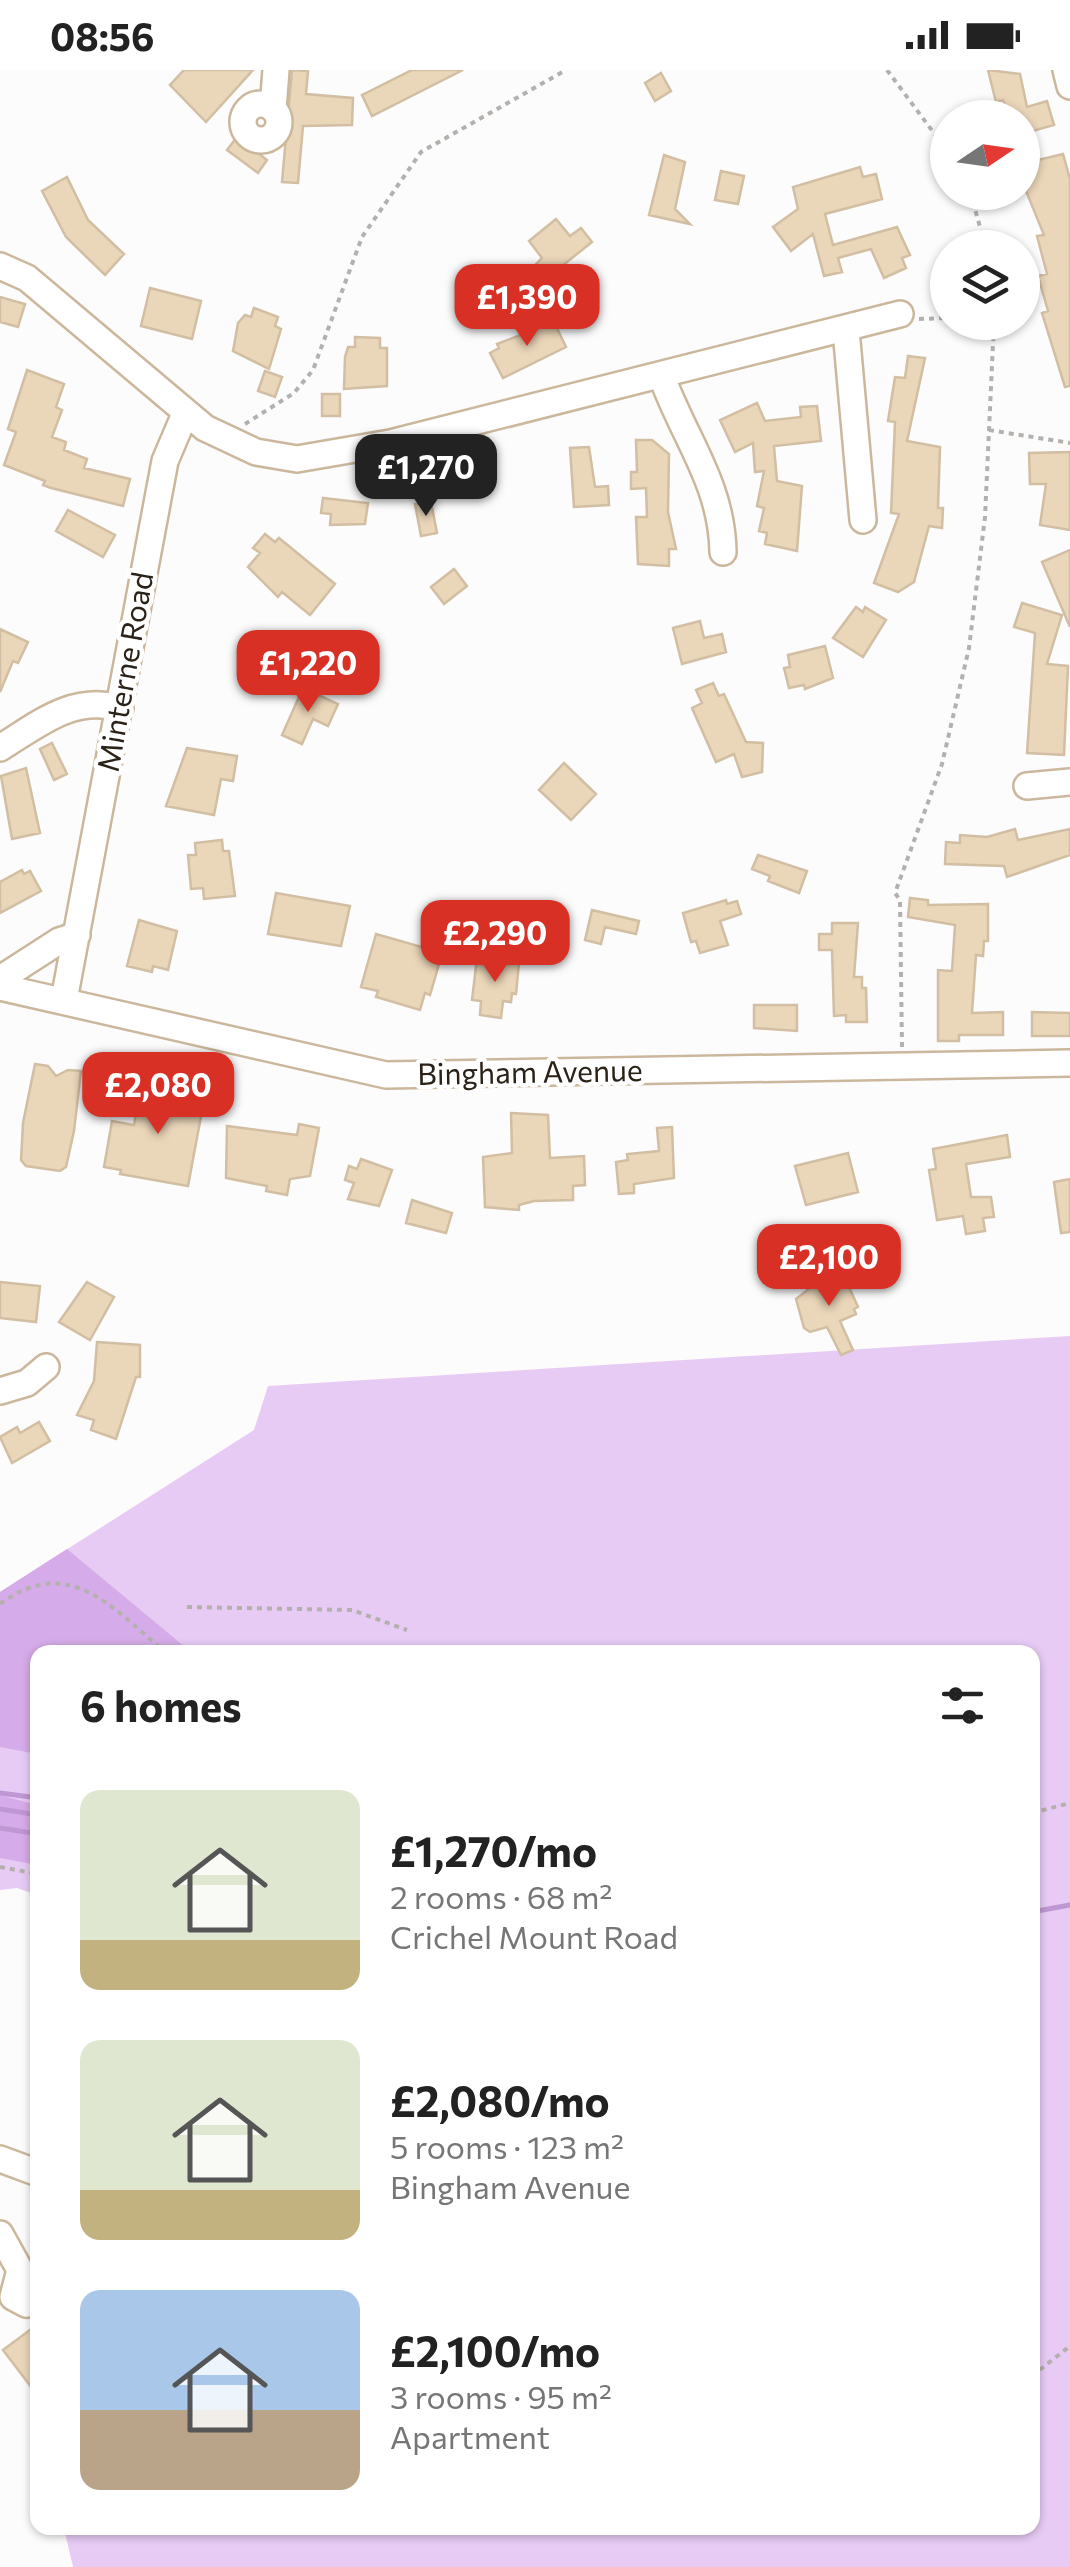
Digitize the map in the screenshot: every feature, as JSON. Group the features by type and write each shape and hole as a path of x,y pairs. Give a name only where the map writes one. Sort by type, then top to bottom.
{"street":[{"path":"273,109 276,70"},
{"path":"1066,70 1070,86"},
{"path":"0,266 27,278 185,414 256,452 319,458 907,317"},
{"path":"846,330 863,520"},
{"path":"662,377 711,479 721,519 722,552"},
{"name":"Minterne Road","path":"64,1000 164,461 170,440 185,414"},
{"path":"0,748 74,705 104,703 120,708"},
{"path":"1026,786 1070,782"},
{"path":"0,979 59,941 77,935"},
{"name":"Bingham Avenue","path":"0,987 386,1075 1070,1063"},
{"path":"0,1391 27,1383 46,1368"},
{"path":"0,2159 30,2170"},
{"path":"0,2234 20,2270"}],"path":[{"path":"224,437 294,393 313,370 362,236 421,152 566,70"},
{"path":"887,70 930,128"},
{"path":"907,317 930,318"},
{"path":"902,1067 901,914 895,893 929,806 966,664 985,517 993,340"},
{"path":"990,430 1070,443"},
{"path":"0,1604 24,1587 66,1582 96,1595 157,1645"},
{"path":"186,1607 352,1610 408,1630"},
{"path":"1040,1811 1070,1803"},
{"path":"0,1867 30,1873"},
{"path":"1040,2370 1070,2346"}],"shaded area":[{"path":"1070,1336 1070,2567 73,2567 66,2535 1040,2535 1040,1645 30,1645 30,1893 17,1888 0,1890 0,1592 254,1430 268,1386"},
{"path":"67,1549 183,1645 30,1645 30,1753 0,1747 0,1592"},
{"path":"0,1795 30,1803 30,1864 0,1858"}],"building":[{"path":"184,70 253,70 206,122 170,85"},
{"path":"292,70 308,71 306,94 353,98 352,125 303,126 298,183 282,182"},
{"path":"412,70 463,70 372,116 362,95"},
{"path":"988,70 1020,74 1026,100 996,100"},
{"path":"661,73 671,91 655,101 645,83"},
{"path":"1047,101 1054,125 1040,129 1040,103"},
{"path":"237,137 267,160 258,173 227,150"},
{"path":"1063,154 1070,179 1070,386 1065,387 1042,313 1048,311 1040,283 1040,276 1047,274 1040,247 1040,236 1044,235 1034,210 1040,210 1040,160"},
{"path":"664,155 685,162 675,209 690,224 649,215"},
{"path":"860,167 863,177 876,174 882,199 825,214 833,245 897,227 910,255 902,258 906,268 884,278 871,249 838,258 842,272 824,276 813,234 791,251 773,227 798,209 793,187"},
{"path":"721,171 744,176 738,204 715,200"},
{"path":"67,177 88,220 124,254 105,275 66,237 42,191"},
{"path":"556,219 570,236 581,228 592,242 547,278 536,264 542,258 529,241"},
{"path":"150,288 201,301 192,339 141,326"},
{"path":"0,297 25,304 18,327 0,322"},
{"path":"254,308 278,317 275,326 281,329 269,369 233,351 238,323 245,315 251,317"},
{"path":"554,322 566,347 503,378 490,353 499,348 497,344"},
{"path":"355,337 380,338 380,348 387,348 387,386 344,389 345,357 348,347 355,347"},
{"path":"908,356 925,358 907,441 940,447 938,508 943,508 942,528 929,526 914,582 898,592 874,583 899,514 891,513 895,422 888,421 895,377 905,378"},
{"path":"27,370 64,384 56,407 62,410 52,437 66,442 64,450 87,459 84,468 130,479 123,506 51,488 43,485 45,481 4,465 16,432 8,429"},
{"path":"265,371 282,377 275,397 258,391"},
{"path":"322,394 340,394 340,416 322,416"},
{"path":"757,403 765,421 801,417 800,407 817,406 821,441 774,446 777,481 802,486 797,551 765,544 767,533 759,531 764,508 757,506 764,471 755,472 753,443 735,452 720,420"},
{"path":"636,440 652,440 669,454 668,512 676,549 669,549 669,566 638,564 636,517 647,517 646,488 631,489 631,472 637,472"},
{"path":"589,447 595,487 608,486 609,505 574,507 570,448"},
{"path":"1070,452 1070,530 1040,525 1046,484 1030,484 1029,453"},
{"path":"464,455 471,486 441,493 434,461"},
{"path":"323,498 368,503 365,524 330,525 331,514 321,513"},
{"path":"431,502 437,533 421,536 415,504"},
{"path":"68,510 115,535 103,557 56,531"},
{"path":"265,534 275,542 279,538 335,584 310,615 282,592 278,597 248,567 260,553 253,548"},
{"path":"1070,550 1070,627 1042,562"},
{"path":"454,569 467,586 444,604 431,587"},
{"path":"1022,603 1062,615 1047,664 1068,666 1064,755 1027,753 1035,633 1014,627"},
{"path":"856,607 863,612 865,607 886,620 863,657 833,638"},
{"path":"700,621 704,638 722,634 726,652 682,664 673,628"},
{"path":"0,629 28,642 18,663 13,661 0,692"},
{"path":"825,646 833,678 805,689 804,685 789,688 784,668 790,667 788,655"},
{"path":"713,683 719,696 724,694 746,742 763,743 762,772 742,777 734,754 716,762 692,708 702,703 696,690"},
{"path":"303,688 338,704 328,726 313,719 302,744 282,735"},
{"path":"52,743 67,774 54,780 40,749"},
{"path":"187,748 237,756 233,781 221,779 214,815 166,806"},
{"path":"564,763 596,794 571,820 539,790"},
{"path":"26,768 40,833 12,839 1,776"},
{"path":"1015,829 1018,840 1070,829 1070,855 1007,877 1004,866 945,864 946,842 960,843 960,835 987,837"},
{"path":"222,840 223,851 229,851 235,896 204,899 203,888 191,889 188,855 196,855 195,843"},
{"path":"758,855 807,871 799,893 768,881 770,876 752,869"},
{"path":"22,870 24,874 30,871 41,891 0,913 0,882"},
{"path":"276,893 350,906 341,946 268,934"},
{"path":"910,898 928,900 928,905 988,904 988,941 984,941 983,956 976,955 972,1013 1003,1012 1003,1035 959,1035 959,1041 938,1041 938,970 952,971 955,925 908,917"},
{"path":"726,900 727,904 737,901 741,914 720,921 728,945 700,953 696,941 691,942 683,913"},
{"path":"592,910 639,921 636,934 605,927 601,944 585,940"},
{"path":"139,920 177,931 168,970 153,966 152,972 127,966"},
{"path":"832,923 858,923 854,977 862,977 862,988 866,988 867,1022 846,1022 846,1015 834,1016 832,950 819,950 819,934 832,934"},
{"path":"376,934 429,949 428,953 441,957 430,995 425,993 420,1010 376,997 378,991 361,987"},
{"path":"477,958 519,963 516,994 512,993 511,1002 503,1001 501,1018 480,1015 481,1001 472,1000"},
{"path":"754,1005 797,1005 797,1031 754,1028"},
{"path":"1032,1012 1070,1013 1070,1036 1032,1036"},
{"path":"35,1064 48,1066 56,1076 68,1070 81,1071 74,1131 66,1167 60,1171 26,1166 21,1160 23,1123"},
{"path":"141,1084 205,1095 188,1186 120,1174 121,1170 104,1167 112,1121 134,1125"},
{"path":"511,1113 548,1115 550,1158 584,1156 585,1185 573,1186 573,1200 534,1201 519,1205 519,1210 485,1207 483,1157 512,1153"},
{"path":"299,1124 319,1128 310,1176 290,1179 287,1195 266,1191 267,1186 226,1178 227,1126 297,1135"},
{"path":"672,1127 674,1178 634,1184 634,1193 619,1194 616,1162 628,1160 627,1154 659,1151 657,1128"},
{"path":"1007,1135 1010,1157 966,1164 971,1197 991,1197 994,1217 983,1218 985,1231 966,1234 963,1216 937,1220 929,1170 936,1169 933,1149"},
{"path":"848,1153 858,1192 806,1205 795,1166"},
{"path":"361,1159 392,1170 379,1206 348,1199 354,1183 345,1180 349,1166 357,1169"},
{"path":"1070,1179 1070,1232 1061,1233 1054,1182"},
{"path":"412,1200 452,1213 446,1233 406,1223"},
{"path":"828,1274 836,1279 844,1276 858,1307 854,1309 856,1314 840,1321 853,1350 841,1355 827,1327 810,1332 804,1328 796,1299"},
{"path":"0,1282 40,1286 36,1322 0,1318"},
{"path":"87,1282 114,1297 90,1340 59,1322"},
{"path":"97,1342 140,1345 140,1377 136,1377 116,1439 91,1430 94,1420 77,1415 94,1381"},
{"path":"39,1422 50,1441 12,1463 0,1437 17,1427 20,1433"},
{"path":"30,2330 30,2385 3,2350"}],"waterway":[{"path":"0,1793 30,1797"},
{"path":"0,1809 30,1814"},
{"path":"0,1828 30,1833"},
{"path":"1040,1911 1070,1905"}]}
